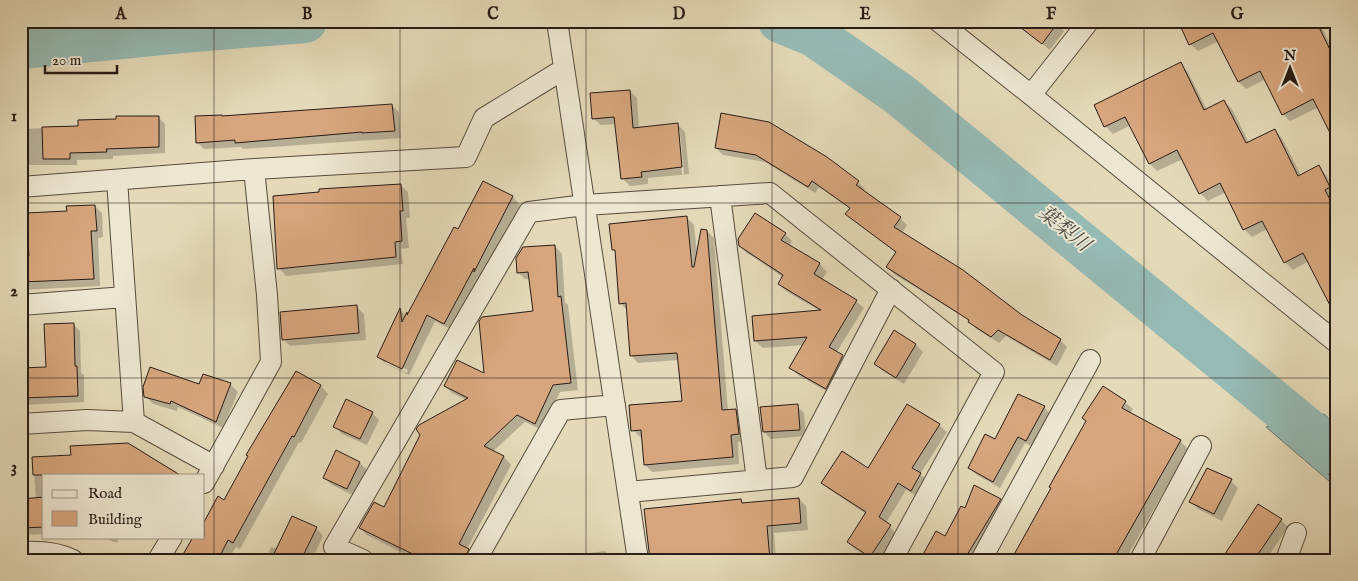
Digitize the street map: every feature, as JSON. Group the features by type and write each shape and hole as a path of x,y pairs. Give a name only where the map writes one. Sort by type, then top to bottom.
{"street":[{"path":"557,21 638,560"},
{"path":"938,21 1337,343"},
{"path":"1031,95 1089,21"},
{"path":"21,187 254,169 466,157 484,118 564,69"},
{"path":"21,424 87,420 134,422 209,475 271,362 267,295 254,169"},
{"path":"117,180 134,422"},
{"path":"363,560 334,547 529,212 585,205 770,193 994,372 892,560"},
{"path":"720,196 757,480"},
{"path":"628,492 793,477 891,289"},
{"path":"21,305 125,297"},
{"path":"981,560 1090,360"},
{"path":"476,560 561,410 615,405"},
{"path":"1140,560 1201,446"},
{"path":"1286,560 1296,533"},
{"path":"158,560 171,538"},
{"path":"21,552 34,551 65,556 73,560"}],"water":[{"path":"1324,414 1337,426 1337,488 1266,427"}],"building":[{"path":"1012,21 1059,21 1042,44"},
{"path":"1178,21 1316,21 1337,64 1337,147 1313,99 1282,115 1260,71 1238,82 1213,33 1189,45"},
{"path":"1181,62 1204,110 1224,100 1246,143 1275,129 1298,176 1319,165 1330,187 1325,190 1337,213 1337,319 1303,253 1284,263 1262,221 1243,230 1220,183 1199,194 1177,150 1149,164 1125,117 1104,127 1094,105"},
{"path":"630,90 633,128 678,123 682,167 641,172 642,177 621,179 614,117 592,119 590,93"},
{"path":"392,104 395,131 235,143 235,140 196,143 195,116 222,116"},
{"path":"721,113 769,122 827,157 859,181 856,185 901,217 894,227 963,270 1022,315 1061,339 1050,360 998,330 991,337 968,322 969,320 886,267 896,252 845,214 850,208 812,181 808,187 756,155 715,148"},
{"path":"116,116 159,116 159,147 106,149 107,152 70,153 70,159 43,159 42,127 78,126 78,120 116,119"},
{"path":"483,181 513,196 474,272 474,268 444,324 427,315 402,369 377,357 400,308 402,322 454,227 458,229"},
{"path":"401,184 403,211 400,211 402,241 395,242 396,257 277,269 273,196 319,192 319,189"},
{"path":"95,205 97,231 91,231 94,279 21,282 21,257 29,256 26,213 67,211 66,206"},
{"path":"755,213 786,233 781,240 820,263 814,274 857,300 829,347 843,355 826,389 789,368 807,337 754,341 752,316 821,310 778,284 783,275 739,246 738,239"},
{"path":"687,216 692,267 694,267 701,229 707,230 722,410 736,409 739,434 731,435 733,457 644,465 641,430 631,431 629,405 682,401 677,353 630,356 626,303 619,304 615,250 612,250 609,224"},
{"path":"555,245 558,297 561,296 571,383 553,385 535,424 517,415 484,446 504,456 459,544 469,549 464,560 425,560 359,528 374,502 384,507 420,435 416,429 419,425 468,398 444,386 457,360 484,373 479,321 482,317 533,311 528,272 517,273 516,258 523,247"},
{"path":"357,305 359,333 282,340 280,312"},
{"path":"74,323 78,396 21,398 21,368 46,367 44,324"},
{"path":"894,330 916,344 896,378 874,364"},
{"path":"150,367 199,384 203,374 231,383 216,422 171,401 170,404 144,397 143,387"},
{"path":"296,371 321,385 294,437 292,436 233,543 228,540 218,560 180,560 192,538 205,538 205,520 218,496 224,500 248,456 246,455"},
{"path":"1103,386 1126,401 1122,408 1181,440 1113,560 1011,560 1086,421 1082,418"},
{"path":"1018,394 1045,406 1026,441 1018,437 993,482 968,468 985,434 995,439"},
{"path":"346,399 373,412 360,439 333,427"},
{"path":"798,404 800,430 763,432 760,407"},
{"path":"907,404 940,424 912,468 921,473 911,491 898,483 879,517 891,525 870,557 847,542 866,512 821,483 842,451 868,468"},
{"path":"128,443 178,474 33,475 32,457 71,455 70,446"},
{"path":"336,450 360,462 347,489 323,478"},
{"path":"1207,468 1232,479 1214,514 1189,502"},
{"path":"974,485 1001,499 964,560 920,560 936,531 945,536 961,506 965,508"},
{"path":"42,497 42,527 21,528 21,499"},
{"path":"799,498 801,523 767,526 770,560 650,560 644,509 741,499 742,503"},
{"path":"1258,504 1282,519 1254,560 1221,560"},
{"path":"292,516 317,527 301,560 271,560"}],"waterway":[{"name":"葉梨川","path":"21,47 305,21"},
{"name":"葉梨川","path":"780,21 814,35 899,94 1337,454"}]}
